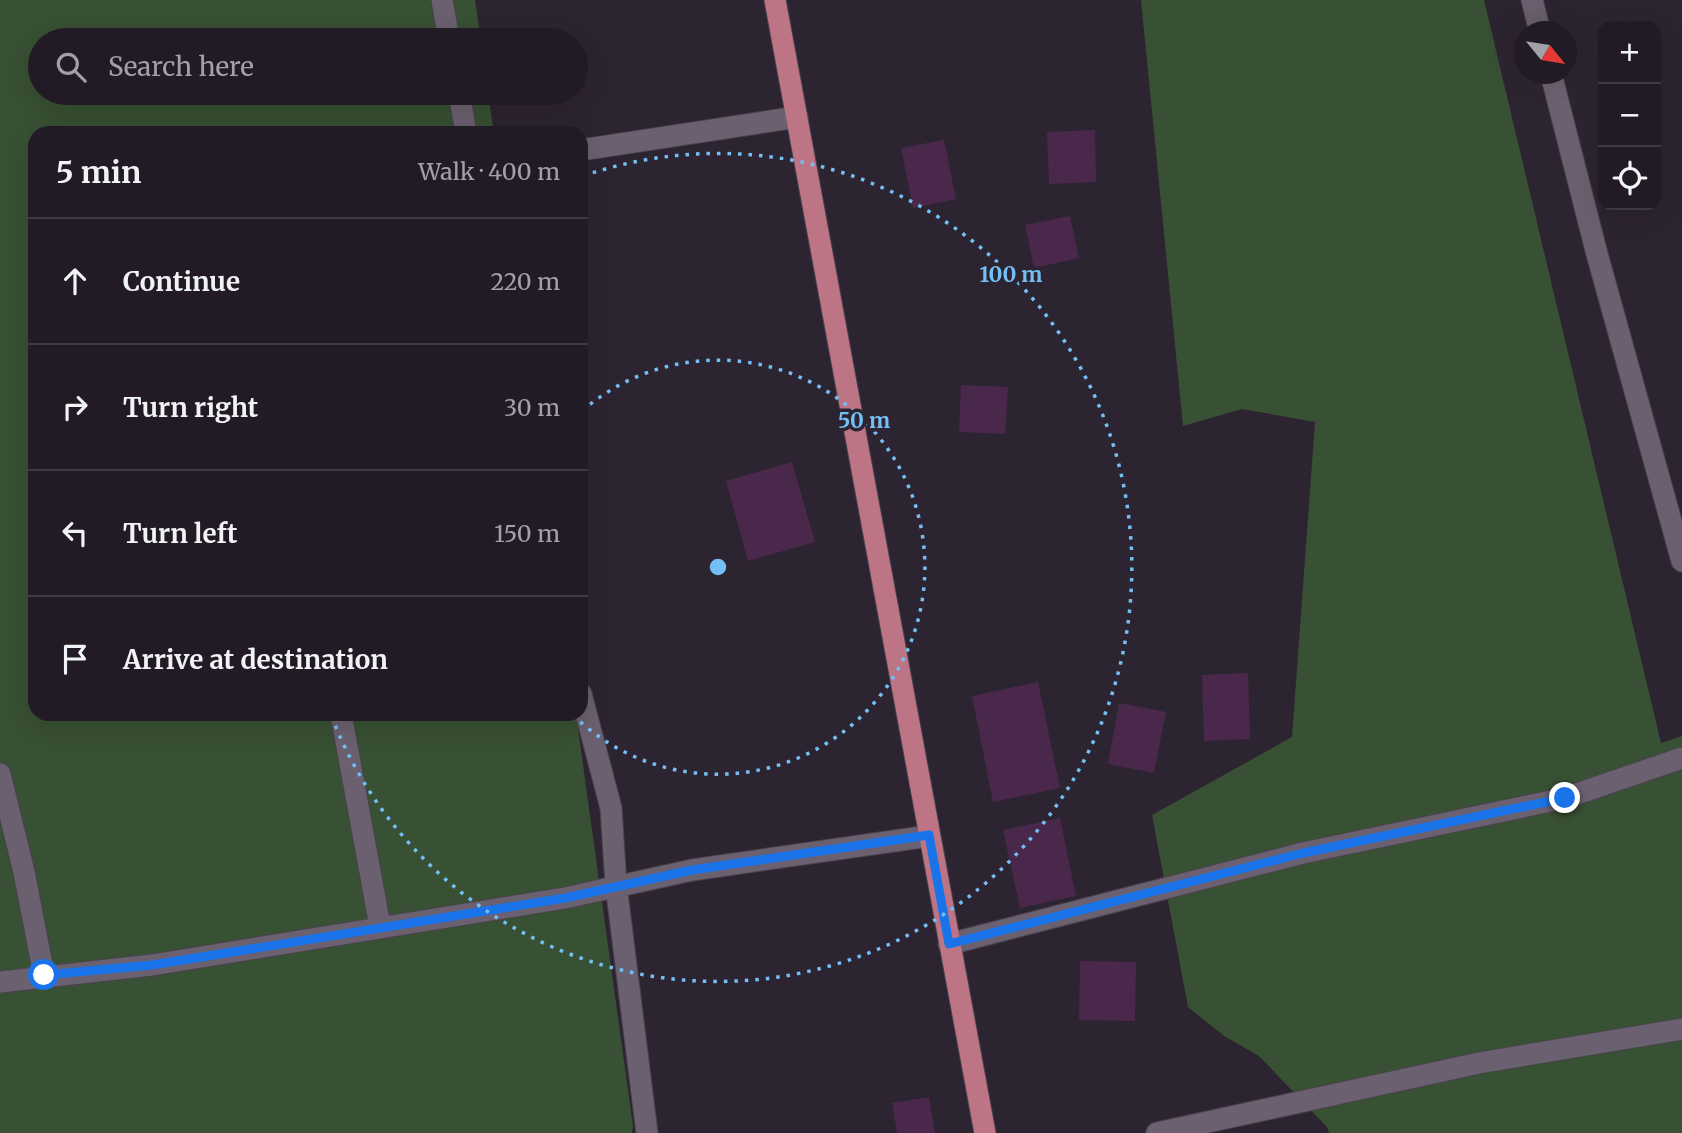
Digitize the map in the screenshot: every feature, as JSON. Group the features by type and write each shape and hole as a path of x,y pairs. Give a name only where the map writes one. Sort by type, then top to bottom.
{"main road":[{"path":"775,0 985,1133"}],"street":[{"path":"442,0 447,28"},
{"path":"1532,0 1537,21"},
{"path":"1554,84 1597,254 1682,561"},
{"path":"461,105 465,126"},
{"path":"588,149 797,117"},
{"path":"342,721 380,926"},
{"path":"588,721 611,808 616,885 647,1133"},
{"path":"949,944 1303,853 1565,798 1682,758"},
{"path":"0,774 24,872 44,975"},
{"path":"0,982 152,965 565,898 616,885 929,835"},
{"path":"1157,1133 1479,1063 1682,1029"}],"green space":[{"path":"0,0 475,0 479,28 28,28 28,105 490,105 493,126 28,126 28,721 577,721 632,1133 0,1133"},
{"path":"1141,0 1484,0 1661,743 1682,736 1682,1133 1329,1133 1327,1127 1259,1056 1224,1036 1188,1007 1152,815 1292,737 1315,422 1242,409 1183,426"}],"building":[{"path":"1095,130 1096,182 1049,184 1047,132"},
{"path":"944,140 956,199 913,208 901,148"},
{"path":"1070,216 1079,258 1034,268 1025,225"},
{"path":"961,385 1008,387 1005,434 959,432"},
{"path":"792,462 815,542 748,561 726,481"},
{"path":"1248,673 1250,739 1204,741 1202,675"},
{"path":"1038,682 1060,788 993,802 972,696"},
{"path":"1119,703 1166,712 1154,773 1108,764"},
{"path":"1060,818 1076,896 1020,908 1003,830"},
{"path":"1080,961 1136,962 1135,1021 1079,1020"},
{"path":"929,1097 935,1133 897,1133 892,1103"}],"route":[{"path":"44,975 152,965 565,898 692,870 929,835 949,944 1303,853 1565,798"}]}
